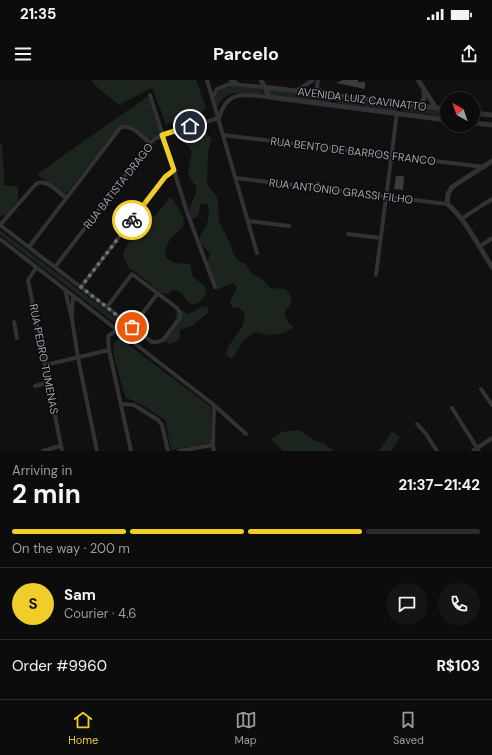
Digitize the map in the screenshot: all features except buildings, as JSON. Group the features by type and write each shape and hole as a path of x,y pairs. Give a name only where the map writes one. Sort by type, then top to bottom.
{"street":[{"path":"207,80 257,253"},
{"path":"231,80 240,85"},
{"path":"261,80 269,97"},
{"path":"296,91 313,80"},
{"path":"318,80 318,88 323,94"},
{"path":"418,80 436,108"},
{"name":"AVENIDA LUIZ CAVINATTO","path":"212,98 217,89 229,84 440,108"},
{"path":"418,106 424,101 425,97 423,89"},
{"path":"150,95 188,215 215,286"},
{"name":"AVENIDA LUIZ CAVINATTO","path":"218,118 222,107 227,100 236,96 244,95 440,119"},
{"path":"333,105 335,96"},
{"path":"376,275 397,114 407,105"},
{"path":"480,114 492,115"},
{"name":"RUA BATISTA DRAGO","path":"55,267 150,143 162,135 218,118"},
{"path":"480,124 492,126"},
{"path":"29,247 120,128 128,126 150,143"},
{"name":"RUA BENTO DE BARROS FRANCO","path":"223,135 484,167"},
{"path":"492,161 452,187 448,194 447,204 453,208 461,219 492,267"},
{"path":"81,287 165,177 174,170"},
{"name":"RUA ANTÔNIO GRASSI FILHO","path":"235,178 447,204"},
{"path":"66,198 45,182 40,182 36,184 0,225 152,342 163,340 180,318 178,308 132,274 107,307"},
{"path":"461,219 492,199"},
{"path":"248,221 289,226"},
{"path":"348,234 381,238"},
{"path":"479,247 492,238"},
{"path":"0,239 214,405 246,434"},
{"name":"RUA PEDRO TUMENAS","path":"36,268 28,280 61,449"},
{"path":"64,290 72,319 78,358 97,451"},
{"path":"132,327 158,293"},
{"path":"72,319 73,296"},
{"path":"14,322 17,338"},
{"path":"117,330 108,336 109,350 131,451"},
{"path":"45,365 109,350"},
{"path":"34,386 49,382"},
{"path":"482,389 492,406"},
{"path":"121,404 134,405 158,420 162,425 168,451"},
{"path":"214,405 214,451"},
{"path":"452,408 478,449"},
{"path":"417,424 426,434 437,451"},
{"path":"473,451 492,438"},
{"path":"179,451 213,445"},
{"path":"43,451 61,449"}],"shaded area":[{"path":"91,80 196,80 206,107 199,116 166,124 152,88 119,105 99,89"},
{"path":"233,86 261,89 264,94 232,93 223,98 217,107 214,98 218,92 224,88"},
{"path":"266,89 331,98 330,103 270,95"},
{"path":"148,96 161,134 149,140 131,126 120,126 65,195 37,174"},
{"path":"337,97 400,106 395,111 337,103"},
{"path":"408,106 440,110 440,116 402,111"},
{"path":"194,131 204,134 212,139 208,152 207,185 216,195 218,201 219,221 235,257 240,262 246,264 251,273 263,280 270,288 286,289 291,299 290,306 284,313 287,320 294,327 284,333 269,335 255,332 243,341 232,359 226,355 227,349 243,325 244,312 239,308 232,307 230,301 237,288 233,283 216,290 207,265 210,253 200,243 200,236 207,225 209,212 208,205 201,203 198,216 190,220 189,209 196,193 196,187 190,178 188,171 192,152 183,142 182,136 188,132"},
{"path":"0,144 2,144 4,185 18,187 18,201 9,213 0,216"},
{"path":"170,197 180,211 184,219 184,223 183,226 171,238 167,245 165,256 174,262 190,264 193,277 204,285 207,291 202,300 196,304 190,303 186,300 182,293 178,291 172,290 168,294 161,293 128,267 123,255 132,238 158,212"},
{"path":"0,230 132,330 129,334 0,235"},
{"path":"208,306 208,313 193,325 180,330 180,337 176,342 169,344 165,340 165,335 173,325 176,318 176,313 183,311 189,314 201,307"},
{"path":"121,339 211,407 211,443 171,450 165,420 144,406 125,397 114,356 113,344 117,340"},
{"path":"299,430 334,451 283,451 271,440 280,433"},
{"path":"392,431 400,437 391,451 379,451"}],"way so far":[{"path":"132,220 81,287 132,327"}],"route":[{"path":"132,220 165,177 174,170 162,135 190,126"}]}
